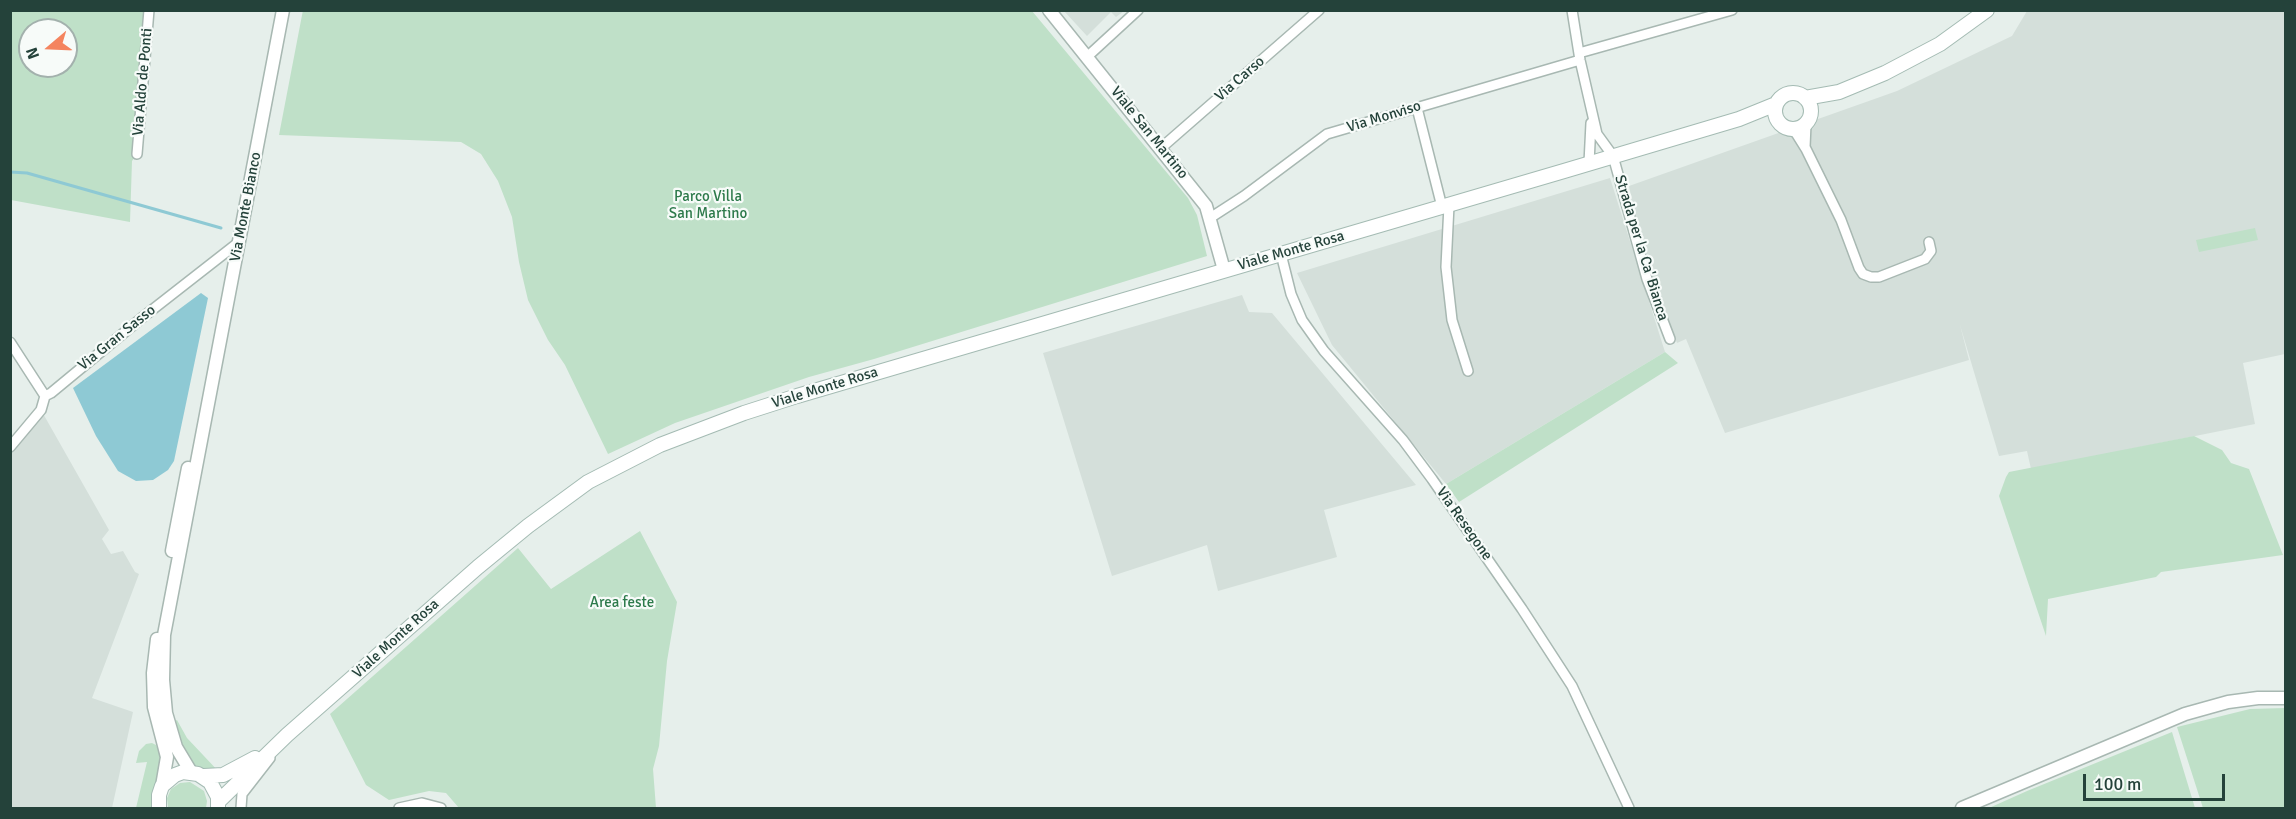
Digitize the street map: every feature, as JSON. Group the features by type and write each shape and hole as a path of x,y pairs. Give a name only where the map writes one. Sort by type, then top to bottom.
{"main road":[{"name":"Viale Monte Rosa","path":"219,806 286,735 478,567 528,526 588,482 631,459 692,432 807,393 1739,119 1776,104 1787,94 1796,93 1805,98 1839,92 1921,55 1987,10"},
{"name":"Viale Monte Rosa","path":"1739,119 1795,129 1839,92"},
{"path":"1805,98 1808,118"},
{"path":"1776,104 1775,114 1784,126"},
{"name":"Viale Monte Rosa","path":"162,786 175,775 223,775 235,770 286,735"},
{"name":"Viale Monte Rosa","path":"198,774 215,789 219,806"},
{"path":"159,808 162,786"}],"street":[{"name":"Via Aldo de Ponti","path":"136,154 150,10"},
{"name":"Via Monte Bianco","path":"198,774 180,754 171,734 164,696 163,662 167,616 283,10"},
{"name":"Viale San Martino","path":"1049,10 1206,206 1224,270"},
{"path":"1088,56 1138,10"},
{"name":"Via Carso","path":"1161,148 1319,10"},
{"path":"1572,10 1591,109 1589,163"},
{"name":"Via Monviso","path":"1210,218 1244,196 1327,134 1732,10"},
{"path":"1417,108 1445,206 1446,267 1452,320 1468,371"},
{"name":"Strada per la Ca' Bianca","path":"1591,109 1597,134 1613,156 1647,279 1670,339"},
{"path":"1806,149 1808,118"},
{"path":"1784,126 1796,133 1806,149 1841,220 1858,268 1863,274 1880,277 1925,259 1931,251 1929,242"},
{"name":"Via Gran Sasso","path":"10,447 41,410 45,396 239,242"},
{"name":"Via Resegone","path":"1281,254 1291,294 1302,320 1324,351 1403,440 1522,609 1572,686 1629,808"},
{"path":"10,342 45,396"},
{"name":"Via Monte Bianco","path":"162,786 167,757 154,706 155,650 181,498 207,403"},
{"path":"1962,808 2185,714 2228,702 2258,698 2286,698"},
{"path":"242,808 242,794 267,764 276,746"},
{"path":"399,808 422,803 440,808"}],"shaded area":[{"path":"1064,11 1124,11 1116,17 1111,12 1087,36"},
{"path":"2027,11 2285,11 2285,354 2243,363 2255,424 2031,469 2027,451 1999,456 1960,325 1969,360 1725,433 1686,339 1677,343 1645,262 1629,186 1897,91 2012,36"},
{"path":"1610,178 1665,352 1446,484 1332,345 1297,273"},
{"path":"1242,295 1249,312 1272,313 1416,485 1324,510 1337,557 1218,591 1207,545 1112,576 1043,353"},
{"path":"41,410 109,530 102,539 111,554 123,551 135,572 139,574 92,698 133,712 112,808 11,808 11,447"}],"green space":[{"name":"Parco Villa San Martino","path":"303,10 1032,11 1188,198 1197,215 1207,256 809,377 675,423 608,454 565,365 548,340 528,300 512,217 498,181 481,154 461,142 279,135"},
{"path":"11,11 149,11 137,154 132,161 130,222 11,200"},
{"path":"2255,228 2258,240 2199,252 2196,240"},
{"path":"1665,352 1678,363 1459,502 1446,484"},
{"path":"2194,436 2222,450 2231,463 2249,469 2283,555 2161,572 2156,577 2048,599 2046,636 1999,496 2009,472"},
{"name":"Area feste","path":"640,531 677,602 667,661 659,746 653,769 656,808 459,808 446,793 429,791 389,800 366,785 330,714 518,548 551,589"},
{"path":"2285,708 2285,808 2203,808 2177,727 2250,709"},
{"path":"177,720 187,738 220,773 198,770 192,764 184,754 172,722"},
{"path":"2172,732 2195,808 1989,808 2027,791"},
{"path":"146,744 156,745 163,759 158,783 152,793 152,808 136,808 147,762 136,763 139,751"},
{"path":"190,782 204,791 207,801 206,808 168,808 167,798 171,789 180,783"}],"water":[{"path":"201,293 208,298 174,461 168,470 153,480 136,481 118,471 96,436 73,388"}],"waterway":[{"path":"10,172 27,173 221,228"}]}
